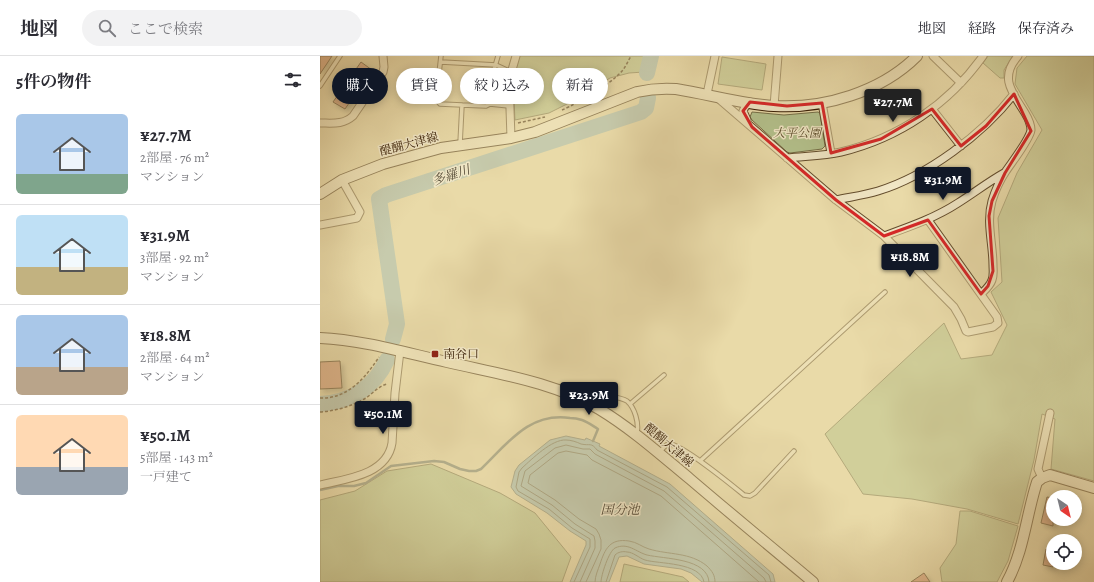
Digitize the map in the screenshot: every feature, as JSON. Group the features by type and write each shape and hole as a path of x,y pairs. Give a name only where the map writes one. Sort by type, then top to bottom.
{"main road":[{"name":"醍醐大津線","path":"320,194 342,180 408,156 460,145 511,138 548,128 637,92 649,89 676,89 774,106 798,106 822,103 848,96 882,82 917,56"},
{"name":"醍醐大津線","path":"320,338 348,341 400,351 523,380 578,398 598,409 637,435 813,582"},
{"path":"1007,582 1018,560 1037,482 1050,475 1094,488"}],"street":[{"path":"320,116 323,123 339,123 348,121 383,72 383,56"},
{"path":"512,68 516,56"},
{"path":"715,56 712,95 752,127 836,200 884,236 954,307 966,331 968,332 993,327 998,323 997,317 928,220"},
{"path":"774,106 778,56"},
{"path":"933,56 961,82"},
{"path":"786,158 841,152 881,139 900,130 932,109 961,82 983,56"},
{"path":"981,294 992,279 993,260 989,216 992,201 1005,173 1031,131 1031,124 1014,94 1008,79 1008,70 1018,56"},
{"path":"836,200 878,191 900,183 939,161 986,126 1014,94"},
{"path":"750,102 743,111 752,127"},
{"path":"822,103 831,153"},
{"path":"509,106 511,138"},
{"path":"932,109 961,146"},
{"path":"884,236 928,220 958,204 990,181 1005,173"},
{"path":"320,224 358,218 360,212 342,180"},
{"path":"320,485 355,477 370,471 388,457 392,443 400,351"},
{"path":"1042,478 1038,469 1050,413"}],"lane":[{"path":"320,86 340,56"},
{"path":"441,56 436,99 440,104 486,106 490,104 509,106"},
{"path":"495,68 498,56"},
{"path":"441,62 496,65 502,68"},
{"path":"460,145 462,105"},
{"path":"700,461 884,292"},
{"path":"630,404 664,375"},
{"path":"578,398 585,394 594,392 625,400 630,404 637,419 637,435"},
{"path":"659,453 667,445 670,444 676,446 700,461 744,495 750,496 756,493 794,451"}],"path":[{"path":"558,112 573,105 613,80 624,69 631,56"},
{"path":"510,125 537,120 551,115"},
{"path":"320,398 334,397 355,387 378,358 383,348"},
{"path":"320,412 328,412 349,406 365,398 384,385 397,382"}],"highlighted area":[{"path":"1014,94 1031,131 1005,173 992,201 989,216 993,271 988,286 981,294 928,220 884,236 836,200 752,127 743,111 750,102 787,106 822,103 831,153 881,139 932,109 961,146 986,126"}],"green space":[{"path":"519,56 649,56 644,72 629,73 608,79 608,68 552,68 552,104 567,104 549,113 515,120 514,104 544,104 544,68 516,68"},
{"path":"988,56 1013,56 1004,70 1004,78 1000,78 983,63"},
{"path":"1027,56 1094,56 1094,481 1051,469 1055,419 1042,414 1034,460 1018,524 967,509 912,499 863,494 825,434 944,323 961,359 992,355 1007,325 991,292 1002,282 998,218 1017,173 1042,130 1015,84 1017,68"},
{"path":"722,57 766,64 762,90 718,84"},
{"name":"大平公園","path":"752,112 784,115 818,112 820,113 825,146 822,149 790,153 787,152 752,120 750,117"},
{"path":"431,464 500,493 535,513 571,557 562,582 320,582 320,500 355,491 387,471"},
{"path":"960,511 970,511 1018,526 1008,561 997,582 942,582 940,568 956,544"},
{"path":"624,564 683,577 689,582 620,582"}],"water":[{"name":"国分池","path":"566,436 585,440 586,438 600,444 599,446 670,484 773,574 775,582 702,582 691,573 681,569 644,564 627,556 619,557 609,582 570,582 586,545 586,541 570,531 547,513 516,494 511,487 515,471 519,465 550,440"}],"building":[{"path":"320,56 332,56 320,74"},
{"path":"361,62 369,68 357,68"},
{"path":"336,104 348,104 345,109"},
{"path":"340,361 342,388 320,389 320,362"},
{"path":"1046,501 1046,524 1041,523"},
{"path":"1046,549 1046,566 1043,565"},
{"path":"924,573 930,582 911,582"}],"waterway":[{"name":"多羅川","path":"647,73 651,56"},
{"name":"多羅川","path":"393,339 397,324 379,199 386,195 641,112 646,108 648,98"},
{"name":"多羅川","path":"320,404 342,400 360,392 368,386 382,370 387,360"},
{"path":"320,490 338,486 354,486 366,483 391,466 434,461 444,462 460,469 476,471 481,469 520,432 531,425 556,417 584,421 598,429 593,441"}],"place":[{"name":"南谷口","path":"435,354"}]}
